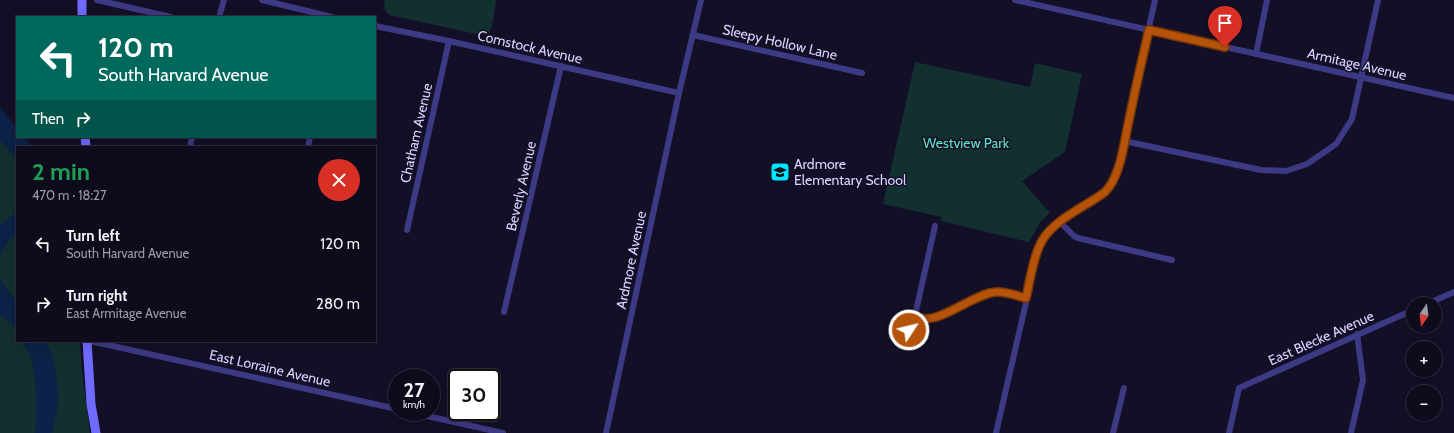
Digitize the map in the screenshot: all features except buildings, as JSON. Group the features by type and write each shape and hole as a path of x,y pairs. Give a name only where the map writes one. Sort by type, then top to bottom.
{"main road":[{"path":"82,0 82,16"},
{"path":"89,342 91,404 96,433"}],"street":[{"path":"97,0 167,16"},
{"path":"219,16 224,0"},
{"path":"262,0 328,16"},
{"name":"Ardmore Avenue","path":"606,433 679,93 701,0"},
{"name":"Armitage Avenue","path":"1015,0 1454,98"},
{"path":"996,433 1039,246 1047,233 1060,222 1098,197 1110,187 1117,170 1124,141 1155,0"},
{"path":"1256,54 1267,0"},
{"path":"1124,141 1252,169 1271,171 1298,168 1317,158 1336,144 1352,119 1378,0"},
{"name":"Comstock Avenue","path":"376,26 449,41 679,93"},
{"name":"Sleepy Hollow Lane","path":"693,35 862,73"},
{"name":"Chatham Avenue","path":"407,230 449,41"},
{"name":"Beverly Avenue","path":"504,312 561,66"},
{"path":"1060,222 1078,238 1172,260"},
{"path":"935,226 916,311 921,318 932,319 991,292 1003,292 1026,298"},
{"path":"1442,297 1454,292"},
{"name":"East Blecke Avenue","path":"1229,433 1239,388 1406,313"},
{"path":"909,330 921,318"},
{"path":"1351,433 1363,380 1357,334"},
{"name":"East Lorraine Avenue","path":"94,342 388,407"},
{"path":"1113,433 1124,388"},
{"path":"440,419 503,433"}],"green space":[{"path":"385,0 496,0 492,25 486,35 390,15 384,9"},
{"name":"Westview Park","path":"915,62 1030,87 1035,63 1082,74 1065,152 1022,181 1050,213 1040,222 1029,242 941,221 942,217 883,204"},
{"path":"0,140 7,147 16,150 16,342 80,342 82,372 90,433 0,433"}],"water":[{"path":"0,107 16,127 16,138 26,138 31,146 16,146 16,158 0,140"},
{"path":"16,213 16,235 9,240 0,256 0,225"},
{"path":"0,278 16,302 16,330 14,326 0,315"},
{"path":"23,342 46,342 52,355 56,372 58,408 52,433 35,433 35,380 29,352"}],"place":[{"name":"Ardmore Elementary School","path":"780,172"}],"route":[{"path":"909,330 921,318 924,320 932,319 991,292 1003,292 1026,298 1036,255 1039,246 1047,233 1052,227 1105,192 1110,187 1114,179 1149,30 1225,47"}]}
